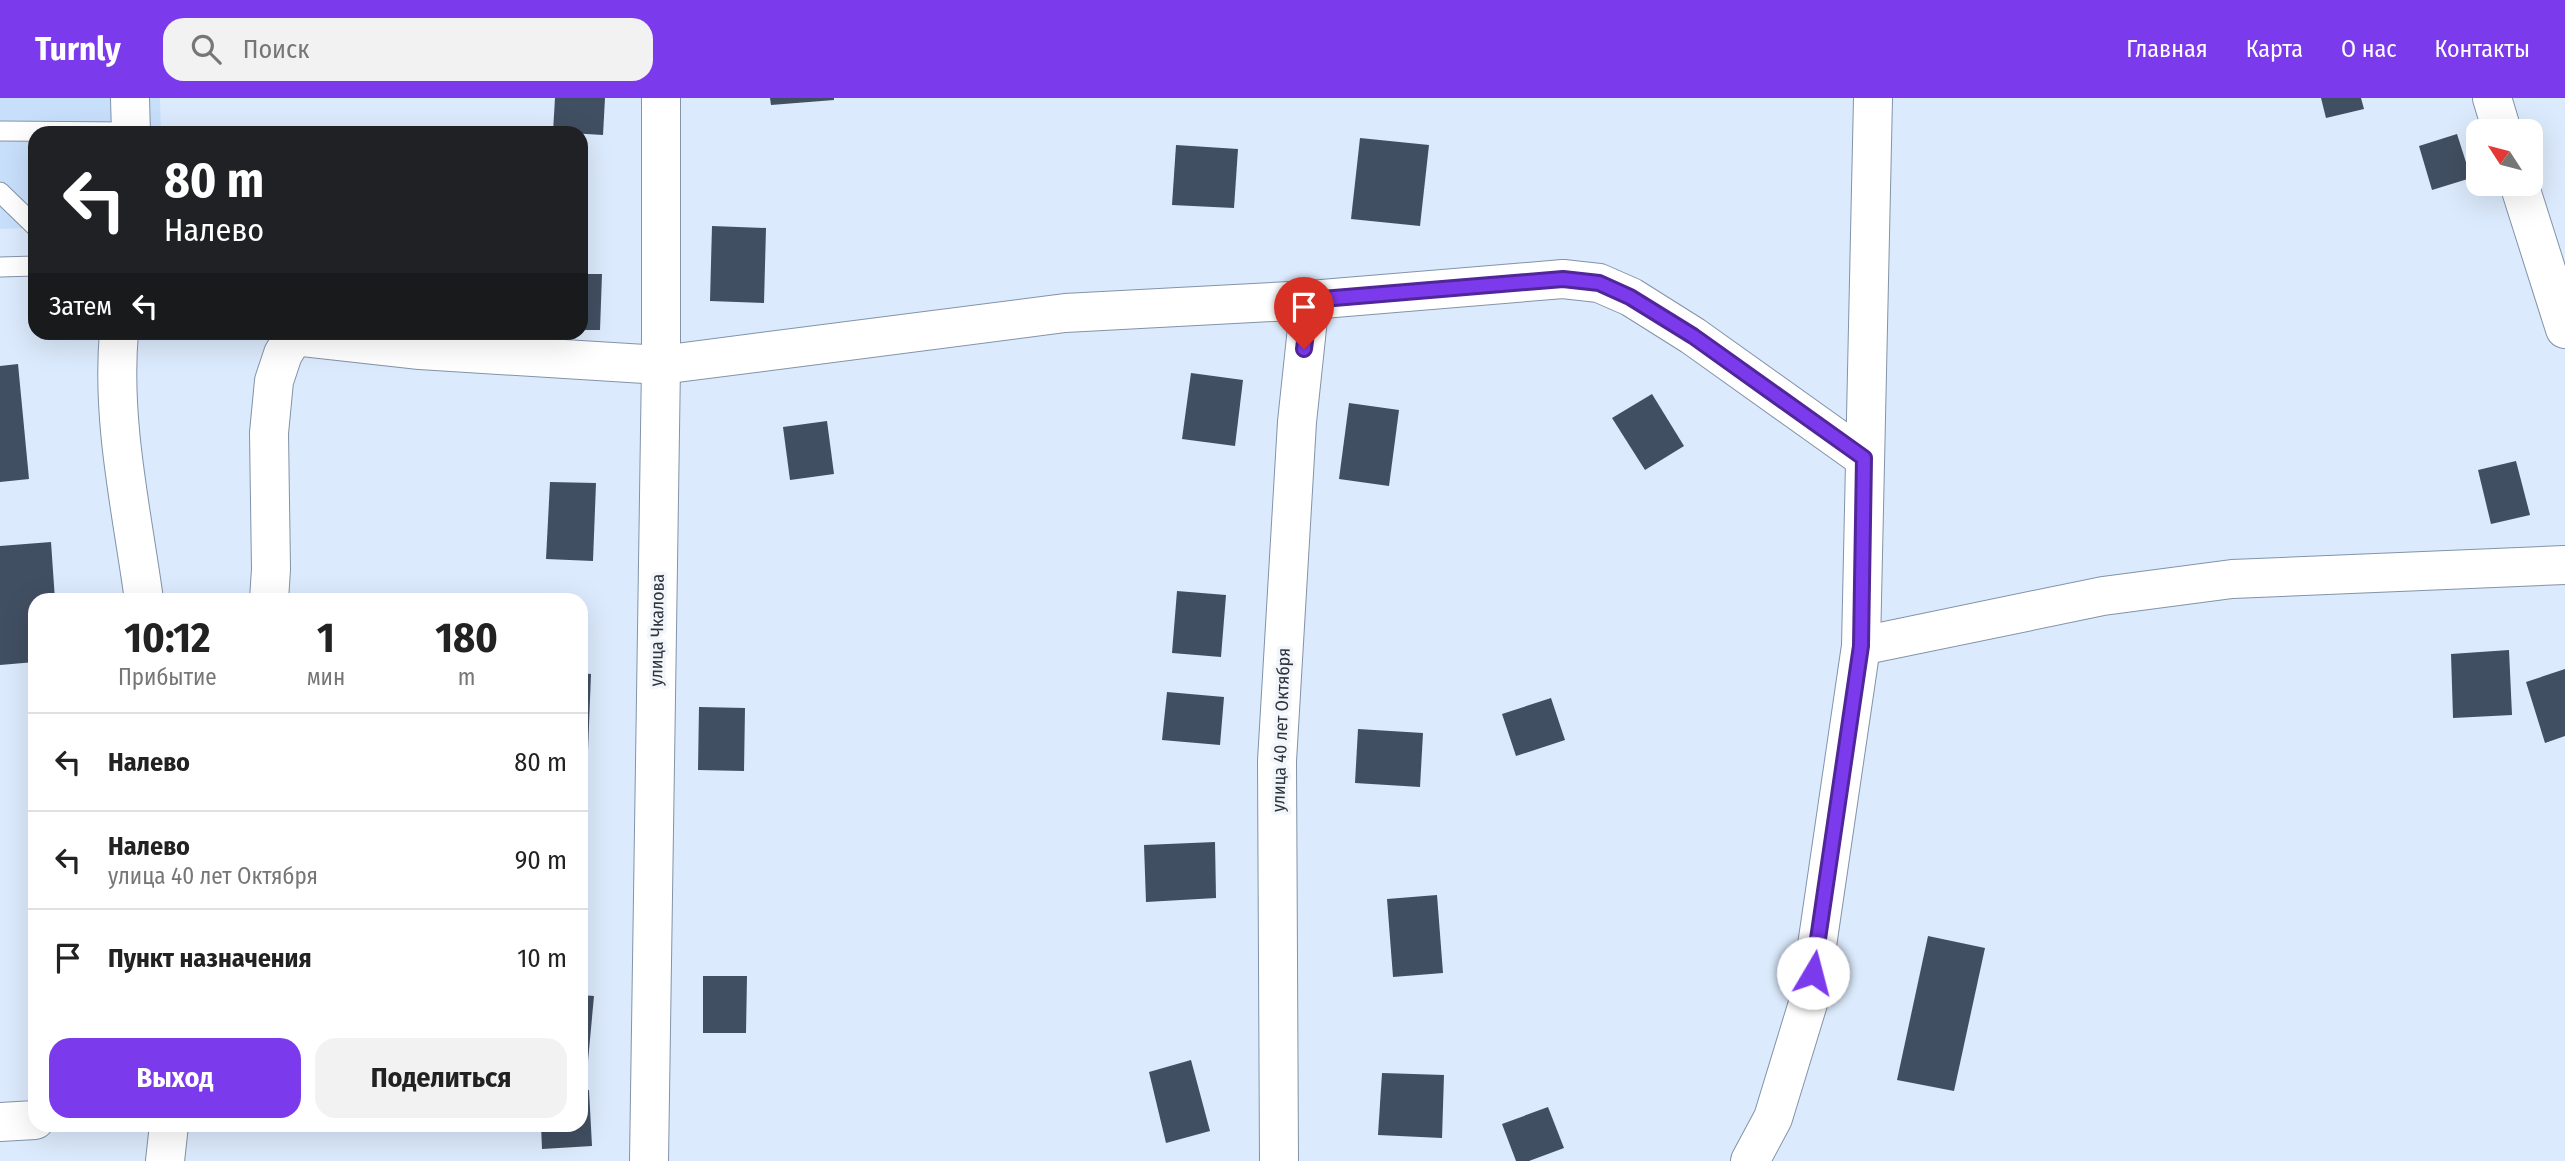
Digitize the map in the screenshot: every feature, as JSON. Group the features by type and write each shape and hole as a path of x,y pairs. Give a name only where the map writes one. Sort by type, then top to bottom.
{"street":[{"path":"130,98 131,126"},
{"name":"улица Чкалова","path":"649,1161 661,365 662,98"},
{"path":"1750,1161 1773,1118 1810,1000 1861,646 1872,98"},
{"path":"2492,98 2498,119"},
{"path":"2523,196 2565,329"},
{"path":"341,340 420,350 661,365 1065,313 1310,300 1563,279 1599,283 1630,297 1693,336 1864,458"},
{"name":"улица 40 лет Октября","path":"1279,1161 1277,761 1297,422 1310,300"},
{"path":"118,340 116,369 118,416 143,593"},
{"path":"269,593 270,421 274,381 291,340"},
{"path":"1861,646 2103,596 2232,579 2565,565"},
{"path":"0,1122 28,1120"},
{"path":"165,1161 168,1132"}],"lane":[{"path":"0,131 28,131"},
{"path":"0,192 28,219"},
{"path":"0,267 28,266"}],"shaded area":[{"path":"0,98 160,98 161,126 28,126 28,228 0,229"}],"building":[{"path":"555,98 605,98 603,135 588,134 588,126 553,126"},
{"path":"770,98 834,98 834,100 771,105"},
{"path":"2321,98 2361,98 2364,109 2326,118"},
{"path":"2457,134 2466,162 2466,180 2432,190 2419,146"},
{"path":"1360,138 1429,145 1420,226 1351,219"},
{"path":"1176,145 1238,149 1234,208 1172,205"},
{"path":"712,226 766,228 764,303 710,301"},
{"path":"588,274 602,274 600,330 588,330"},
{"path":"18,364 29,479 0,482 0,366"},
{"path":"1191,373 1243,380 1235,446 1182,439"},
{"path":"1652,394 1684,446 1645,470 1612,418"},
{"path":"1349,403 1399,410 1389,486 1339,479"},
{"path":"827,421 834,474 790,480 783,427"},
{"path":"2516,461 2530,515 2491,524 2478,470"},
{"path":"550,482 596,483 593,561 546,559"},
{"path":"51,542 55,593 28,593 28,663 0,665 0,546"},
{"path":"1177,591 1226,595 1221,657 1172,653"},
{"path":"2509,650 2512,715 2453,718 2451,654"},
{"path":"2565,669 2565,736 2545,743 2526,682"},
{"path":"588,674 591,674 588,750"},
{"path":"1167,692 1224,697 1220,745 1162,740"},
{"path":"1551,698 1565,740 1516,756 1502,714"},
{"path":"699,707 745,708 744,771 698,770"},
{"path":"1358,729 1423,733 1420,787 1355,783"},
{"path":"1215,842 1216,898 1146,902 1144,845"},
{"path":"1437,895 1443,973 1393,977 1387,899"},
{"path":"1928,936 1985,948 1954,1091 1897,1080"},
{"path":"703,976 747,976 746,1033 703,1033"},
{"path":"588,996 594,996 588,1061"},
{"path":"1191,1060 1210,1131 1166,1143 1149,1072"},
{"path":"1382,1073 1444,1075 1442,1138 1378,1135"},
{"path":"588,1090 592,1146 542,1149 541,1132 588,1132"},
{"path":"1548,1107 1564,1148 1529,1161 1516,1161 1502,1124"}],"route":[{"path":"1304,349 1310,300 1563,279 1599,283 1630,297 1693,336 1864,458 1861,646 1813,973"}]}
